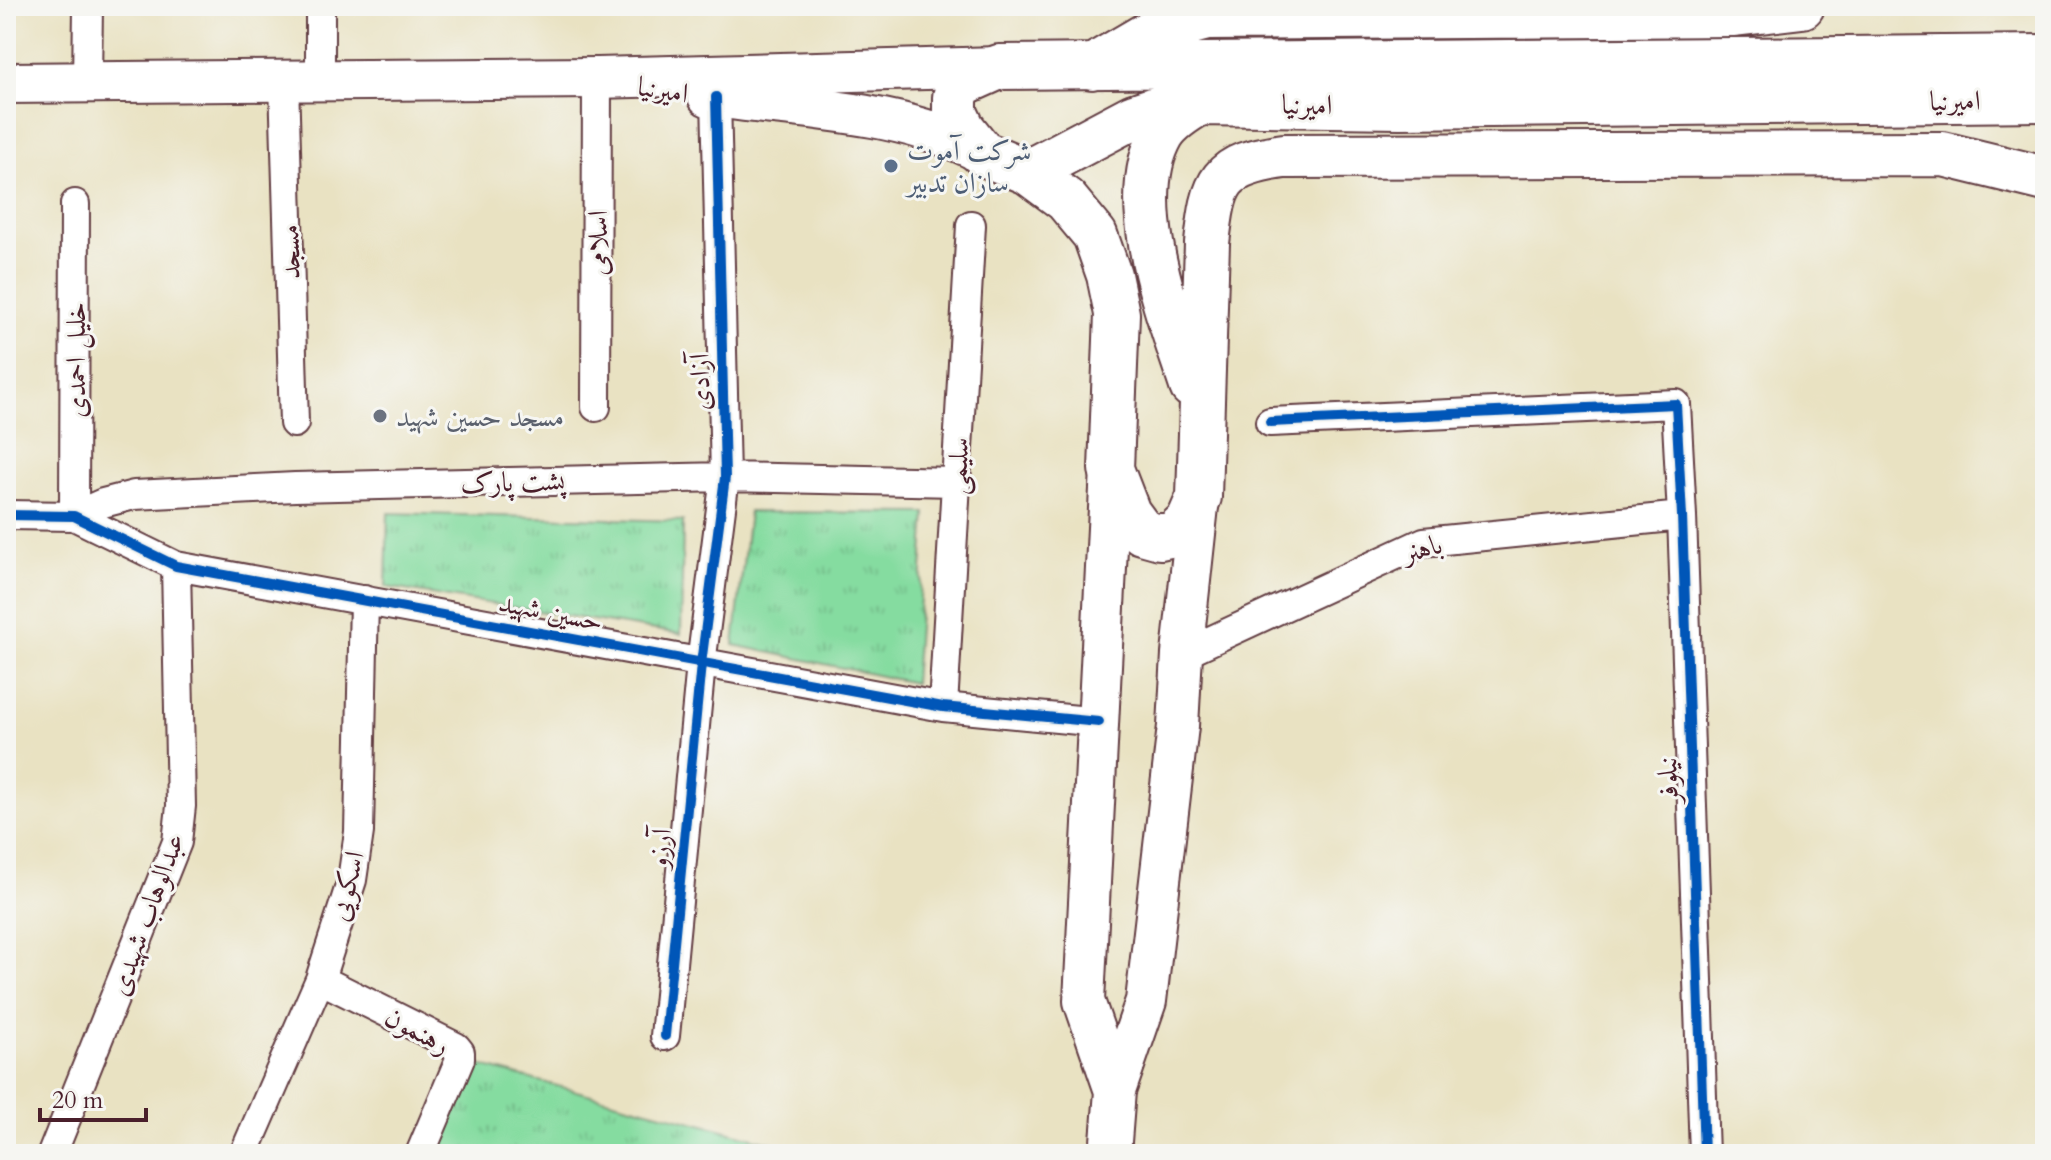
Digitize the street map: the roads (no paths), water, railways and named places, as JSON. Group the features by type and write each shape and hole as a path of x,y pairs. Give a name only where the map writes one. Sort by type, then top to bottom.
{"main road":[{"path":"1091,68 1150,33 1207,18 1734,14 1802,6"},
{"name":"امیرنیا","path":"6,83 597,78 999,67 2045,57"},
{"path":"982,153 963,129 955,112 955,97 961,84 999,67"},
{"name":"امیرنیا","path":"597,78 882,119 956,139 1028,172 1134,116 1152,110 1200,103 1400,106 2045,99"},
{"path":"1200,103 1180,114 1163,133 1150,165 1147,198 1156,273 1202,416"},
{"path":"1110,1154 1115,1091 1146,1001 1178,726 1182,654 1199,497 1207,243 1212,204 1226,174 1251,160 1284,156 1943,154 2045,179"},
{"path":"1028,172 1066,200 1095,235 1109,275 1117,314 1084,1001 1115,1091"},
{"path":"1111,469 1128,513 1142,532 1160,537 1174,534 1189,520 1199,497"}],"street":[{"path":"87,82 88,6"},
{"name":"مسجد","path":"294,423 302,82 320,6"},
{"name":"اسلامی","path":"596,407 597,78"},
{"name":"آزادی","path":"701,664 725,477 716,97"},
{"name":"خلیل احمدی","path":"74,516 75,204"},
{"name":"سلیمی","path":"943,707 971,225"},
{"name":"نیلوفر","path":"1270,422 1676,404 1704,1154"},
{"name":"پشت پارک","path":"74,516 103,503 134,495 295,487 725,477 956,482"},
{"name":"حسین شهید","path":"6,515 74,516 176,566 943,707 1099,722"},
{"name":"باهنر","path":"1182,654 1424,542 1682,516"},
{"name":"عبدالوهاب شهیدی","path":"52,1154 177,842 181,806 176,566"},
{"name":"اسکویی","path":"244,1154 320,979 352,880 359,832 364,600"},
{"name":"آرزو","path":"665,1036 701,664"},
{"name":"رهنمون","path":"320,979 456,1047 460,1052 460,1059 420,1154"}],"place":[{"name":"شرکت آموت سازان تدبیر","path":"891,166"},
{"name":"مسجد حسین شهید","path":"380,416"}]}
